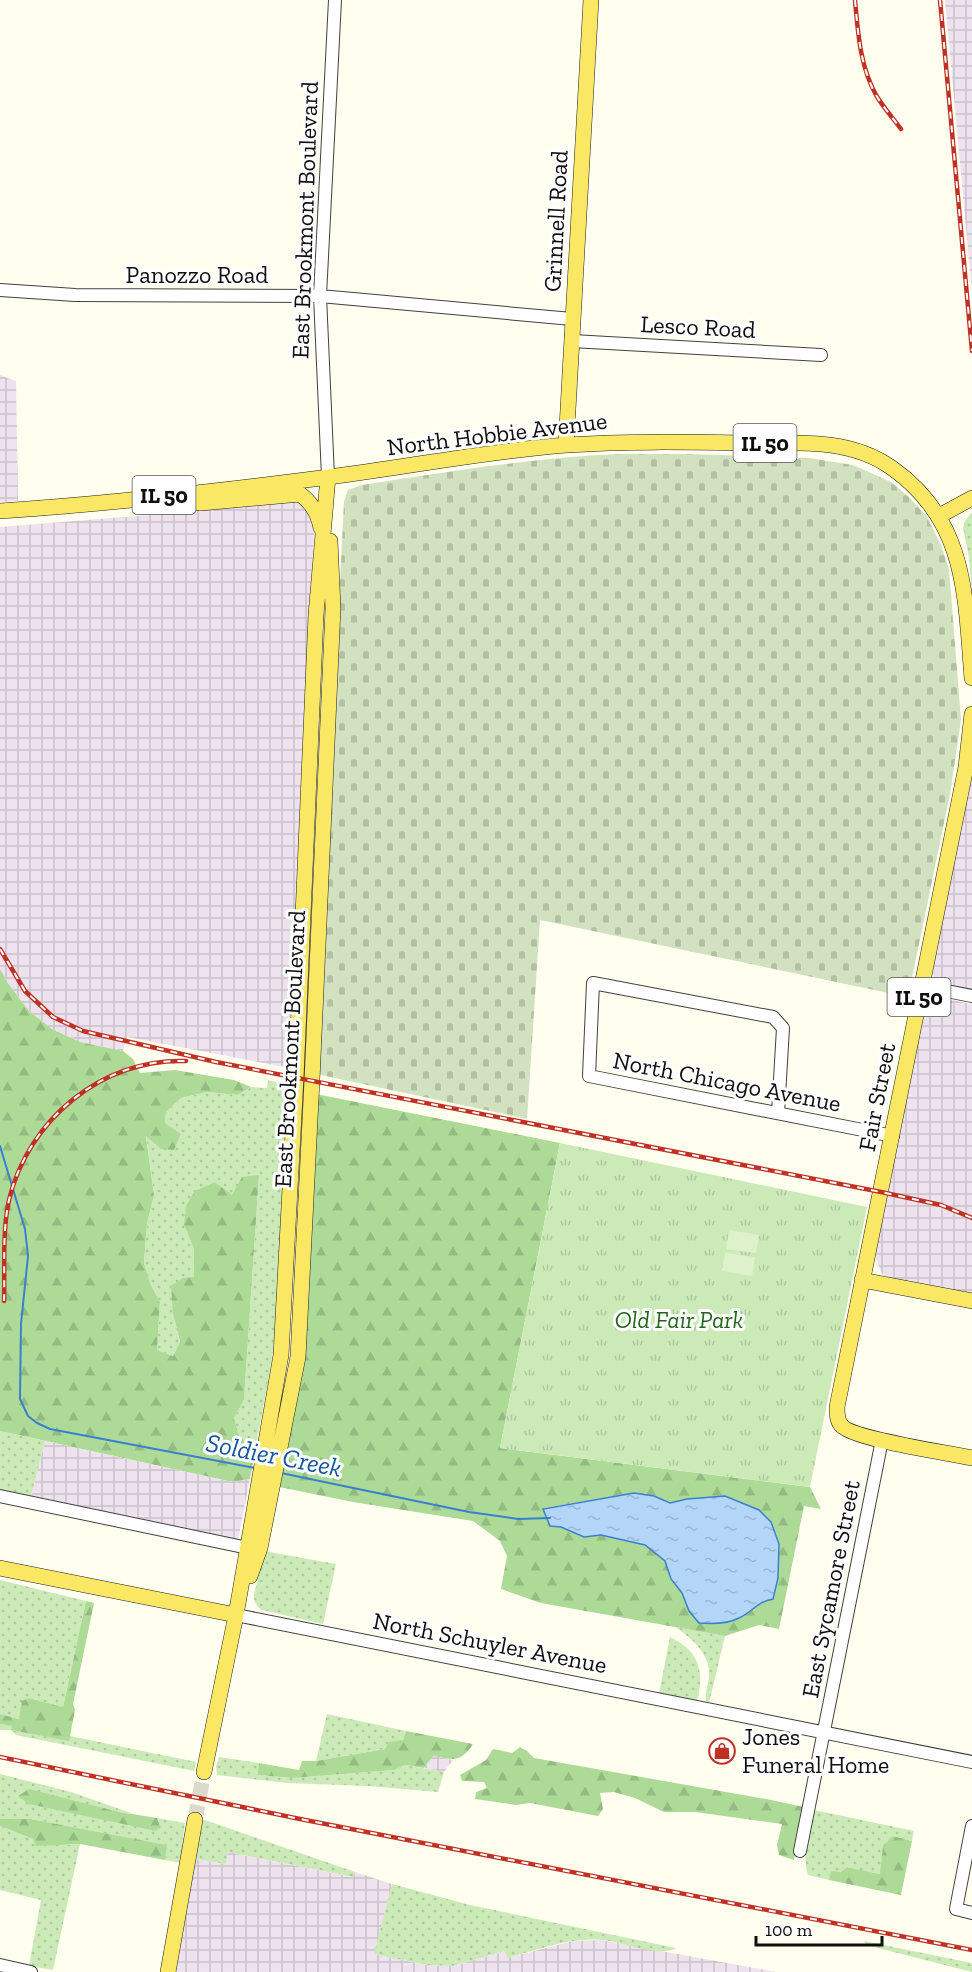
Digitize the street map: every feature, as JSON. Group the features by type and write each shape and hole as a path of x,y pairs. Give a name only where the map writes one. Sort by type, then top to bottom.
{"main road":[{"name":"Grinnell Road","path":"566,445 591,0"},
{"name":"North Hobbie Avenue","path":"0,511 60,507 328,477 566,445 661,441 814,444 847,447 893,468 925,498 939,516"},
{"name":"East Brookmont Boulevard","path":"270,1461 281,1355 296,1078 315,615 328,477"},
{"name":"East Brookmont Boulevard","path":"204,1772 248,1548 298,1357 333,608 328,477"},
{"path":"160,496 201,504 300,494 318,514 323,535"},
{"path":"939,516 972,498"},
{"name":"IL 50","path":"939,516 956,550 965,595 972,678"},
{"name":"Fair Street","path":"882,1440 850,1432 841,1426 837,1407 966,767 972,714"},
{"path":"862,1280 972,1301"},
{"name":"IL 50","path":"882,1440 972,1458"},
{"name":"East Brookmont Boulevard","path":"236,1615 259,1550 266,1482"},
{"name":"North Schuyler Avenue","path":"0,1568 236,1615"},
{"path":"168,1972 195,1820"}],"street":[{"name":"East Brookmont Boulevard","path":"328,477 320,296 335,0"},
{"name":"Panozzo Road","path":"0,290 75,295 320,296 572,319"},
{"name":"Lesco Road","path":"572,341 821,355"},
{"name":"North Chicago Avenue","path":"778,1113 783,1028 773,1017 593,983 589,1076 893,1136"},
{"path":"921,986 972,996"},
{"name":"East Sycamore Street","path":"800,1851 882,1440"},
{"path":"0,1496 248,1548"},
{"name":"North Schuyler Avenue","path":"236,1615 972,1762"},
{"path":"972,1826 956,1909 972,1912"},
{"path":"0,1965 31,1972"}],"shaded area":[{"path":"945,0 972,0 972,293"},
{"path":"0,375 16,381 18,501 0,502"},
{"path":"290,499 299,500 305,505 315,524 309,611 290,1068 127,1037 123,1051 80,1042 52,1029 29,1011 0,969 0,527 148,515"},
{"path":"972,767 972,989 936,981 932,974"},
{"path":"936,997 972,1004 972,1296 888,1279 882,1274 876,1259 875,1249 925,1003 928,999"},
{"path":"45,1441 233,1482 250,1479 238,1540 31,1497"},
{"path":"433,1756 453,1760 444,1772 424,1768"},
{"path":"228,1852 352,1877 355,1872 392,1884 375,1954 427,1965 453,1966 505,1951 507,1958 573,1941 601,1940 776,1972 173,1972 196,1859 226,1864"}],"green space":[{"path":"618,454 809,458 853,465 891,482 927,517 941,545 949,569 961,720 950,794 908,997 540,920 527,1119 316,1074 344,501 348,490 362,485 490,466"},
{"path":"972,512 972,594 969,557 963,528"},
{"path":"0,969 29,1011 52,1029 80,1042 123,1051 133,1059 140,1073 175,1070 234,1080 251,1087 238,1095 207,1092 181,1098 166,1112 165,1123 181,1134 174,1150 161,1149 146,1136 154,1195 147,1224 144,1263 151,1285 160,1302 157,1350 173,1356 180,1342 173,1314 171,1286 183,1278 194,1277 194,1249 184,1225 186,1206 195,1191 215,1182 232,1195 242,1177 259,1175 244,1400 234,1418 239,1435 255,1451 250,1479 233,1482 0,1431"},
{"path":"268,1080 288,1085 276,1321 272,1359 255,1451 239,1435 234,1418 244,1400 259,1175 184,1225 194,1249 194,1277 173,1314 180,1343 173,1356 157,1350 160,1302 151,1285 144,1263 147,1224 154,1195 146,1135 165,1123 166,1112 181,1098 207,1092 238,1095 251,1087 267,1088"},
{"path":"316,1094 560,1143 500,1448 810,1487 821,1509 804,1506 779,1629 759,1625 725,1636 541,1603 501,1589 507,1556 500,1541 473,1521 353,1502 279,1487","holes":["634,1493 654,1496 669,1503 687,1499 742,1504 759,1510 779,1544 778,1578 761,1601 754,1607 689,1611 682,1593 671,1579 665,1561 645,1545 601,1535 584,1537 561,1527 550,1526 544,1508"]},
{"name":"Old Fair Park","path":"560,1143 867,1207 810,1487 500,1448"},
{"path":"729,1230 759,1235 756,1253 726,1249"},
{"path":"725,1253 755,1257 752,1276 722,1271"},
{"path":"0,1431 45,1441 31,1497 0,1491"},
{"path":"264,1551 336,1564 323,1624 262,1610 257,1605 254,1595"},
{"path":"0,1580 86,1601 63,1707 29,1698 19,1719 0,1714"},
{"path":"86,1601 94,1603 73,1704 75,1710 69,1741 11,1730 12,1726 0,1724 0,1714 19,1719 22,1701 29,1698 63,1707"},
{"path":"675,1627 725,1636 709,1703 706,1701 706,1692 709,1669 704,1655 694,1642"},
{"path":"670,1637 688,1649 697,1663 700,1680 697,1701 659,1694"},
{"path":"327,1714 406,1731 403,1740 385,1749 316,1761"},
{"path":"0,1724 13,1726 12,1730 68,1740 70,1736 196,1762 194,1771 16,1735 11,1730 0,1730"},
{"path":"406,1731 473,1744 469,1750 456,1759 433,1756 424,1768 405,1765 394,1770 292,1778 257,1775 259,1763 299,1770 302,1761 316,1761 385,1749 389,1742 403,1740"},
{"path":"520,1747 534,1758 804,1807 794,1860 779,1855 777,1845 782,1824 695,1812 664,1812 635,1798 614,1792 600,1793 603,1809 598,1816 530,1803 516,1805 475,1799 476,1792 487,1788 484,1782 462,1781 460,1775 486,1760 493,1749 512,1753"},
{"path":"219,1757 259,1763 257,1775 292,1778 394,1770 405,1765 444,1772 438,1792 369,1786 287,1783 217,1775 216,1766"},
{"path":"0,1774 71,1792 134,1814 119,1812 160,1826 157,1818 185,1823 182,1863 165,1860 166,1845 31,1819 0,1819"},
{"path":"29,1789 119,1812 157,1818 160,1826 156,1831 29,1804 18,1796"},
{"path":"814,1810 914,1831 912,1841 893,1836 880,1874 847,1867 842,1872 831,1872 829,1880 808,1875 805,1859"},
{"path":"0,1819 31,1819 167,1845 165,1860 80,1844 36,1846 33,1839 0,1826"},
{"path":"203,1820 355,1872 353,1877 228,1852 226,1864 196,1859"},
{"path":"0,1826 49,1843 80,1844 53,1970 29,1966 41,1900 0,1890"},
{"path":"893,1836 912,1841 901,1895 829,1880 831,1871 841,1872 847,1867 880,1874 883,1846"},
{"path":"392,1884 470,1905 676,1948 661,1951 641,1949 611,1941 579,1940 507,1958 505,1951 453,1966 427,1965 374,1954"},
{"path":"864,1941 972,1963 972,1972 866,1945"}],"water":[{"path":"634,1493 654,1496 670,1503 687,1499 725,1496 759,1510 771,1522 779,1544 778,1578 773,1599 763,1602 735,1620 699,1623 689,1611 682,1593 671,1579 665,1561 645,1545 601,1535 584,1537 561,1527 550,1526 543,1509"}],"waterway":[{"name":"Soldier Creek","path":"0,1146 25,1229 28,1256 21,1324 20,1399 28,1416 50,1429 255,1468"},
{"name":"Soldier Creek","path":"281,1473 469,1512 518,1519 550,1518"}],"tunnel":[{"path":"195,1820 204,1772"}],"railway":[{"path":"855,0 866,73 876,95 901,129"},
{"path":"940,0 972,351"},
{"path":"0,949 25,991 53,1017 83,1031 216,1062 881,1192 941,1205 972,1218"},
{"path":"4,1301 5,1237 9,1200 19,1171 33,1144 51,1120 73,1099 98,1083 126,1070 155,1063 186,1061"},
{"path":"0,1757 300,1819 972,1950"}],"place":[{"name":"Jones Funeral Home","path":"722,1751"}]}
